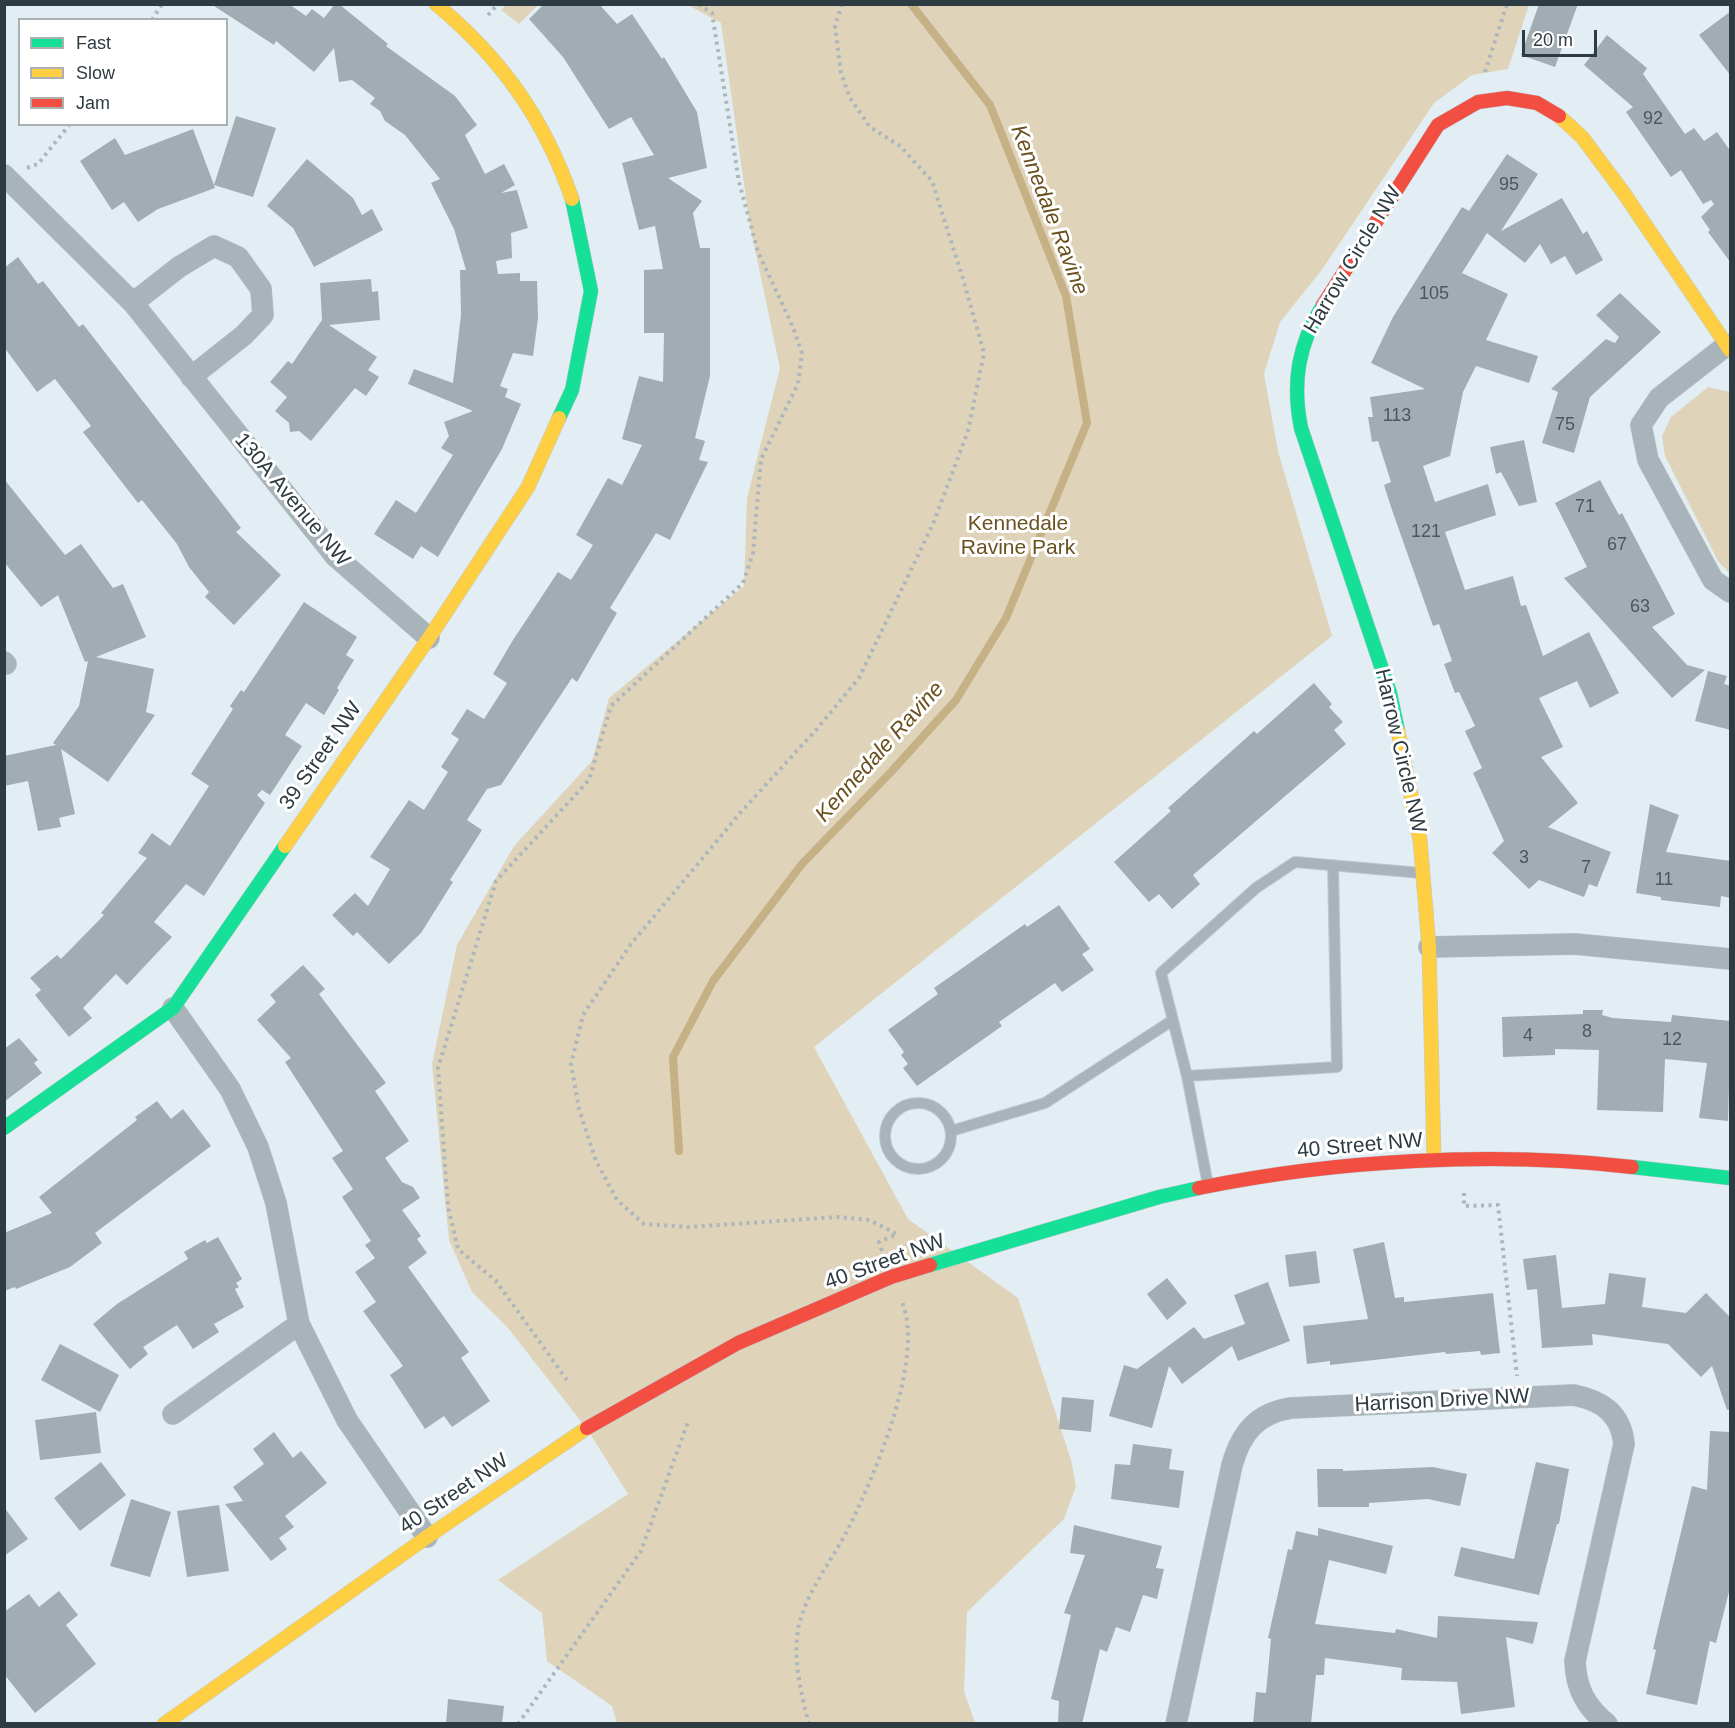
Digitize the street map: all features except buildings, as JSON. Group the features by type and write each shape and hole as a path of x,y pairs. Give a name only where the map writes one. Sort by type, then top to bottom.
{"street":[{"name":"39 Street NW","path":"4,1128 173,1008 429,638 528,487 572,390 591,291 572,197 558,160 541,126 497,61 470,32 436,4"},
{"name":"Harrow Circle NW","path":"1434,1160 1429,947 1420,840 1390,693 1301,428 1297,409 1296,369 1310,327 1428,137 1449,115 1477,101 1514,98 1550,109 1565,120 1638,210 1729,347 1659,398 1641,425 1648,460 1713,580 1731,592"},
{"name":"130A Avenue NW","path":"5,176 133,303 335,556 429,638"},
{"path":"133,303 179,267 214,246 237,257 261,289 263,315 244,335 191,377"},
{"path":"1429,947 1575,944 1731,959"},
{"path":"173,1008 230,1089 258,1147 276,1203 299,1324 346,1420 427,1537"},
{"name":"40 Street NW","path":"164,1724 427,1537 594,1424 738,1343 891,1277 1159,1197 1257,1176 1434,1160 1591,1162 1731,1178"},
{"path":"173,1414 299,1324"},
{"name":"Harrison Drive NW","path":"1176,1724 1232,1465 1243,1435 1252,1423 1276,1410 1291,1408 1574,1395 1587,1398 1608,1408 1622,1430 1621,1460 1575,1661 1579,1690 1590,1708 1607,1724"}],"lane":[{"path":"1208,1185 1187,1076 1161,973 1256,888 1295,862 1423,873"},
{"path":"1187,1076 1337,1067 1333,865"},
{"path":"951,1131 1045,1103 1173,1020"},
{"path":"909,1104 931,1105 948,1120 951,1131 948,1153 941,1161 921,1170 902,1165 888,1150 885,1139 891,1117 909,1104"}],"path":[{"path":"153,18 162,4"},
{"path":"567,1380 496,1281 458,1249 448,1207 438,1068 496,881 589,780 611,706 743,583 753,553 761,459 798,384 802,353 793,327 758,252 739,182 712,13 698,4"},
{"path":"809,1724 803,1700 797,1652 799,1626 807,1602 851,1524 889,1430 903,1380 909,1336 908,1317 879,1242 897,1234 869,1220 838,1217 688,1227 644,1224 616,1200 596,1161 579,1109 571,1064 583,1015 630,944 741,812 816,730 859,678 933,524 970,421 984,353 963,279 932,181 900,146 870,126 850,98 841,73 835,26 842,4"},
{"path":"1477,101 1507,4"},
{"path":"5,176 38,164 68,126"},
{"path":"1464,1193 1464,1206 1498,1205 1519,1398"},
{"path":"518,1724 641,1551 688,1422"}],"green space":[{"path":"506,5 538,5 519,24 501,10"},
{"name":"Kennedale Ravine Park","path":"688,5 1529,5 1508,69 1472,75 1434,103 1321,271 1280,322 1264,374 1278,451 1332,636 814,1047 908,1219 1018,1298 1071,1460 1076,1486 1064,1519 967,1612 964,1691 975,1723 617,1723 612,1706 547,1661 542,1613 498,1580 628,1494 587,1429 508,1328 472,1292 449,1240 432,1064 457,945 514,846 592,761 609,698 744,586 747,498 780,368 750,226 721,23"},
{"path":"1708,387 1730,392 1730,574 1718,561 1665,456 1662,436 1671,417"}],"waterway":[{"name":"Kennedale Ravine","path":"679,1151 673,1057 713,981 802,864 891,772 956,700 1006,618 1087,423 1066,296 990,105 911,4"}],"traffic: fast":[{"path":"559,418 572,390 591,291 572,199"},
{"path":"1323,305 1308,334 1299,364 1298,411 1301,428 1390,693 1398,731"},
{"path":"4,1128 173,1008 285,846"},
{"path":"1632,1167 1730,1178"},
{"path":"930,1265 1159,1197 1199,1188"}],"traffic: slow":[{"path":"436,4 481,46 518,91 548,142 572,199"},
{"path":"1559,116 1582,137 1623,192 1730,350"},
{"path":"285,846 429,638 528,487 559,418"},
{"path":"1398,731 1420,840 1429,947 1434,1160"},
{"path":"164,1724 427,1537 587,1428"}],"traffic: jam":[{"path":"1323,305 1438,125 1478,102 1507,98 1537,103 1559,116"},
{"path":"1199,1188 1305,1171 1415,1161 1525,1160 1632,1167"},
{"path":"587,1428 738,1343 891,1277 930,1265"}]}
